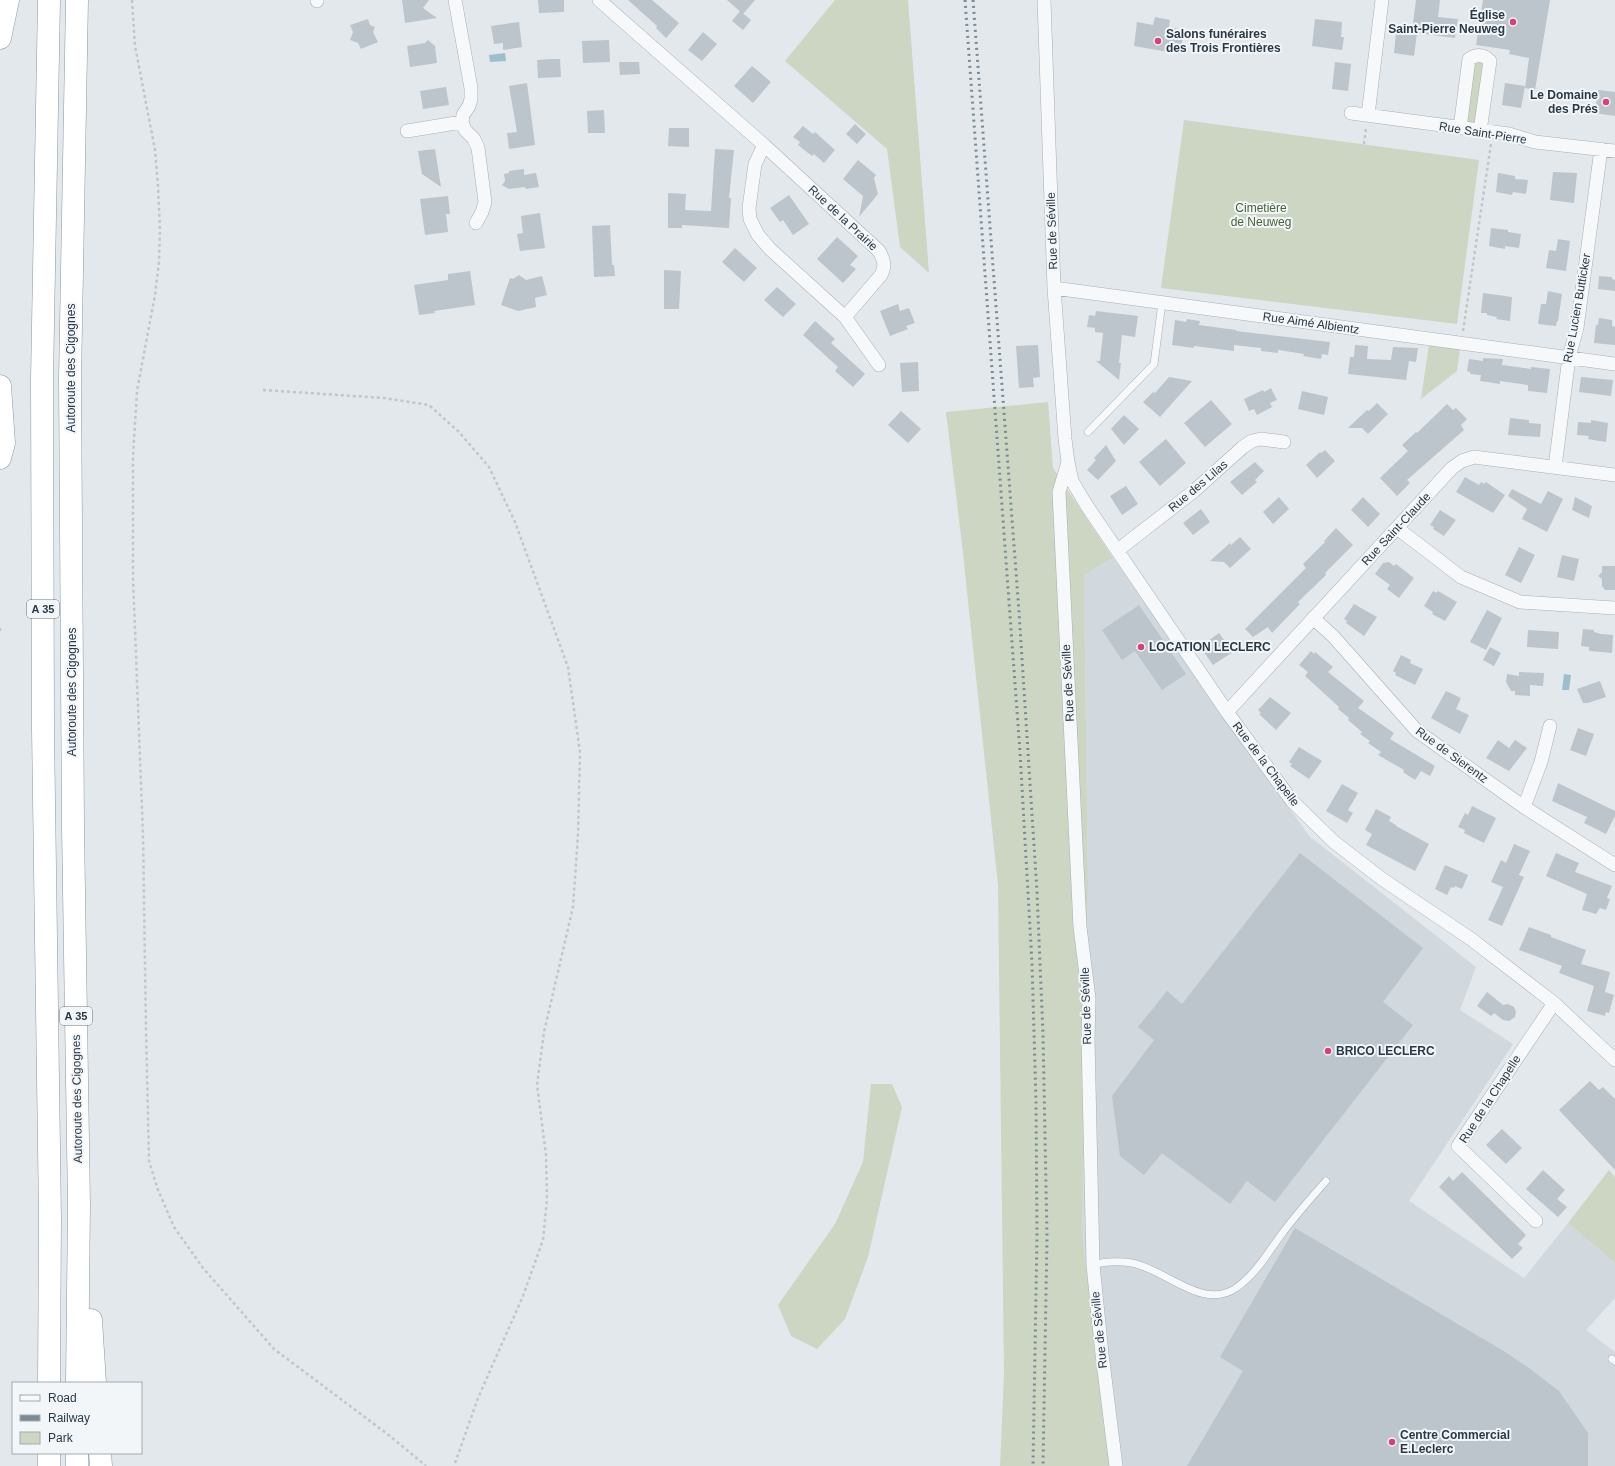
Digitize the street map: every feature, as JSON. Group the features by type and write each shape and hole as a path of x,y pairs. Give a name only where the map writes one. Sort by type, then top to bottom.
{"highway":[{"path":"0,38 8,0"},
{"name":"A 35","path":"49,0 42,379 43,721 50,1218 49,1382"},
{"name":"Autoroute des Cigognes","path":"77,0 70,379 73,827 79,1206 77,1382"},
{"path":"0,386 4,442 0,458"},
{"path":"79,1206 89,1294 95,1382"},
{"path":"49,1454 49,1466"},
{"path":"77,1454 77,1466"},
{"path":"100,1454 101,1466"}],"street":[{"path":"455,0 471,88 471,99 469,106 463,115 462,122 465,130 474,139 478,148 485,202 476,223"},
{"name":"Rue de la Prairie","path":"599,0 764,145 879,251 884,260 885,268 882,275 845,317"},
{"name":"Rue de Séville","path":"1044,0 1054,288 1069,467 1063,493 1060,522 1080,926 1089,999 1088,1046 1093,1264 1100,1339 1116,1466"},
{"path":"1368,116 1382,0"},
{"path":"1460,128 1469,59 1476,55 1485,56 1490,61 1486,131"},
{"name":"Rue Saint-Pierre","path":"1351,113 1509,134 1535,142 1615,151"},
{"path":"407,131 462,122"},
{"path":"764,145 755,164 750,208 750,219 752,226 770,249 845,317 879,365"},
{"name":"Rue Lucien Butticker","path":"1555,467 1569,357 1576,328 1601,149"},
{"name":"Rue Aimé Albientz","path":"1054,288 1615,364"},
{"name":"Rue des Lilas","path":"1118,550 1194,490 1243,447 1252,441 1261,439 1284,442"},
{"name":"Rue Saint-Claude","path":"1227,712 1452,468 1462,461 1474,457 1615,475"},
{"name":"Rue de la Chapelle","path":"1069,467 1072,481 1080,494 1227,712 1292,801 1334,842 1382,879 1472,939 1554,1003 1615,1060"},
{"path":"1397,528 1461,577 1520,602 1615,608"},
{"name":"Rue de Sierentz","path":"1313,618 1333,636 1417,731 1524,807 1615,865"},
{"path":"1524,807 1541,762 1550,726"},
{"name":"Rue de la Chapelle","path":"1536,1221 1458,1146 1554,1003"}],"lane":[{"path":"1088,432 1154,364 1162,303"},
{"path":"1093,1264 1106,1261 1133,1263 1201,1293 1214,1296 1225,1294 1236,1289 1249,1278 1300,1210 1326,1182"}],"path":[{"path":"132,0 135,46 155,150 160,230 159,262 155,295 137,391 132,456 133,578 143,835 149,1161 158,1190 174,1227 203,1268 274,1349 390,1436 426,1466"},
{"path":"1461,343 1486,131"},
{"path":"263,390 384,398 429,405 459,432 489,467 515,522 568,666 580,752 578,835 573,907 544,1032 537,1085 546,1155 547,1199 543,1240 523,1296 478,1398 454,1466"},
{"path":"0,628 0,634"}],"shaded area":[{"path":"1113,558 1309,836 1476,967 1460,1010 1513,1044 1409,1201 1524,1278 1568,1223 1615,1263 1615,1298 1586,1330 1615,1352 1615,1466 1110,1466 1110,1444 1082,1235 1088,886 1084,575"}],"green space":[{"path":"835,0 908,0 929,273 900,247 887,149 785,61"},
{"path":"1485,56 1480,131 1460,128 1469,59"},
{"name":"Cimetière de Neuweg","path":"1184,120 1479,160 1457,324 1161,288"},
{"path":"1429,344 1460,349 1457,371 1421,399"},
{"path":"1048,402 1053,468 1113,558 1084,575 1088,886 1082,1235 1110,1444 1110,1466 1000,1466 1004,1374 998,885 962,544 946,412"},
{"path":"871,1084 892,1084 902,1107 868,1257 845,1319 817,1349 791,1336 778,1305 835,1224 863,1162"},
{"path":"1609,1170 1615,1177 1615,1263 1568,1223"}],"water":[{"path":"505,53 506,61 490,62 489,55"},
{"path":"1564,674 1571,675 1569,690 1562,690"}],"building":[{"path":"402,0 429,0 423,8 437,18 405,23"},
{"path":"538,0 564,0 564,12 539,13"},
{"path":"628,0 652,0 679,23 666,38 656,28 657,26"},
{"path":"727,0 755,0 743,14"},
{"path":"1416,0 1440,0 1438,17 1458,19 1455,38 1417,33 1414,56 1394,53 1396,33 1404,35 1405,30 1412,31"},
{"name":"Église Saint-Pierre Neuweg","path":"1483,0 1550,0 1535,90 1525,88 1529,58 1509,54 1510,50 1476,45"},
{"path":"740,11 751,20 743,30 732,21"},
{"name":"Salons funéraires des Trois Frontières","path":"1155,17 1170,20 1169,27 1184,30 1180,54 1134,46 1137,22 1153,25"},
{"path":"368,19 370,25 375,27 373,32 378,42 361,49 358,43 350,40 353,32 350,25"},
{"path":"1315,19 1342,22 1341,37 1344,37 1342,50 1312,46"},
{"path":"519,22 522,47 503,50 503,43 494,44 491,26"},
{"path":"703,32 717,44 702,61 688,50"},
{"path":"428,40 435,46 437,63 410,67 407,46 425,43"},
{"path":"609,40 610,62 583,63 582,41"},
{"path":"560,59 561,77 538,78 537,60"},
{"path":"619,62 639,62 640,74 620,75"},
{"path":"1335,62 1351,64 1348,91 1332,89"},
{"path":"752,66 771,82 753,103 734,86"},
{"path":"527,83 535,145 509,149 507,133 517,132 509,86"},
{"path":"1505,83 1525,86 1521,108 1502,105"},
{"path":"446,87 449,105 423,109 420,91"},
{"name":"Le Domaine des Prés","path":"1598,90 1615,92 1615,116 1595,113"},
{"path":"604,110 605,133 588,133 587,111"},
{"path":"855,124 866,134 857,144 846,134"},
{"path":"803,126 813,134 815,132 835,150 824,163 814,154 812,156 798,145 800,142 793,137"},
{"path":"669,128 689,128 689,147 668,146"},
{"path":"435,149 441,187 422,174 418,151"},
{"path":"715,149 734,150 729,198 731,198 729,228 682,225 682,228 668,228 668,193 686,194 685,210 711,211"},
{"path":"858,160 876,175 874,178 878,194 859,217 863,196 843,179"},
{"path":"524,169 524,175 536,173 539,187 509,189 502,185 505,181 504,174 509,173 509,171"},
{"path":"1553,172 1577,173 1574,203 1550,200"},
{"path":"1498,173 1515,176 1515,179 1528,180 1526,194 1513,192 1512,195 1496,192"},
{"path":"789,195 809,224 793,235 783,220 780,222 770,208"},
{"path":"448,196 450,214 446,214 448,232 425,235 420,199"},
{"path":"540,213 545,248 520,251 517,234 523,233 521,216"},
{"path":"610,225 612,265 614,265 615,276 594,277 592,226"},
{"path":"1491,228 1508,230 1508,232 1521,234 1519,248 1505,246 1505,249 1489,246"},
{"path":"837,237 858,256 850,265 856,269 843,283 817,259"},
{"path":"1558,239 1570,241 1566,271 1546,268 1549,250 1556,251"},
{"path":"735,248 757,268 744,282 722,262"},
{"path":"664,270 681,271 679,309 664,309"},
{"path":"470,271 475,305 434,311 435,313 419,315 414,285 448,280 448,274"},
{"path":"519,275 526,280 542,276 547,295 535,298 536,307 518,311 501,305 510,278 513,279"},
{"path":"1599,276 1612,277 1612,279 1615,280 1615,291 1598,289"},
{"path":"777,287 796,304 783,317 764,300"},
{"path":"1548,291 1562,294 1556,326 1538,324 1541,304 1546,304"},
{"path":"1483,293 1512,297 1510,321 1496,319 1497,317 1487,315 1487,313 1481,313"},
{"path":"898,304 900,311 909,308 915,323 906,326 908,329 890,336 880,311"},
{"path":"1096,311 1138,316 1135,337 1122,335 1119,380 1096,361 1100,361 1103,333 1095,332 1095,328 1087,327 1089,315 1095,316"},
{"path":"1599,318 1612,320 1612,326 1615,327 1615,345 1594,343 1596,325 1598,325"},
{"path":"1187,319 1200,321 1199,325 1236,331 1330,342 1328,355 1322,354 1321,359 1303,356 1304,354 1278,350 1278,353 1261,351 1261,348 1234,345 1234,351 1172,345 1175,320 1186,322"},
{"path":"815,321 835,339 831,343 865,374 853,387 835,371 838,367 803,335"},
{"path":"1038,345 1040,377 1033,378 1034,387 1019,388 1016,346"},
{"path":"1355,345 1368,346 1367,359 1391,360 1393,347 1418,348 1416,362 1409,361 1406,380 1348,374 1350,357 1354,357"},
{"path":"1483,358 1503,359 1502,365 1531,369 1531,367 1550,369 1547,393 1528,391 1528,385 1500,381 1500,384 1480,381 1481,375 1470,374 1470,372 1467,371 1469,359 1483,361"},
{"path":"918,362 919,391 902,392 900,363"},
{"path":"1169,377 1192,381 1160,417 1143,402 1153,392 1155,393"},
{"path":"1581,377 1613,380 1611,396 1579,392"},
{"path":"1271,388 1277,400 1270,403 1272,407 1257,415 1254,409 1249,411 1244,399"},
{"path":"1302,391 1328,397 1324,415 1298,409"},
{"path":"1211,400 1232,424 1205,447 1184,423"},
{"path":"1377,403 1388,414 1368,434 1362,428 1348,428 1367,410 1369,411"},
{"path":"1447,404 1453,410 1456,408 1467,419 1461,425 1464,430 1407,480 1410,483 1397,496 1380,478 1408,451 1402,445 1416,432 1417,433"},
{"path":"901,411 921,429 908,443 888,425"},
{"path":"1124,415 1139,429 1124,445 1111,429"},
{"path":"1510,418 1529,420 1529,423 1541,424 1540,437 1508,435"},
{"path":"1591,420 1608,423 1606,442 1588,439 1589,436 1577,435 1578,422 1591,423"},
{"path":"1166,439 1186,463 1160,486 1139,462"},
{"path":"1106,445 1116,461 1098,480 1087,470 1096,460 1094,458"},
{"path":"1325,450 1335,461 1317,478 1306,465 1320,452 1321,453"},
{"path":"1255,462 1264,471 1255,480 1257,482 1242,495 1230,482"},
{"path":"1465,477 1479,485 1481,482 1484,484 1486,482 1505,495 1493,513 1456,492"},
{"path":"1126,486 1138,504 1122,515 1110,496"},
{"path":"1512,489 1541,504 1548,491 1563,499 1547,532 1522,519 1527,509 1508,496"},
{"path":"1279,497 1289,509 1273,524 1263,512"},
{"path":"1363,497 1380,514 1368,527 1351,510"},
{"path":"1575,497 1592,506 1589,518 1572,510"},
{"path":"1201,509 1210,522 1193,535 1183,523"},
{"path":"1440,510 1456,520 1444,536 1433,529 1434,527 1430,525"},
{"path":"1336,528 1353,545 1325,573 1326,575 1298,602 1300,604 1272,633 1268,627 1253,637 1245,629 1306,568 1303,564 1325,542 1324,541"},
{"path":"1240,537 1251,549 1230,568 1224,562 1210,561 1230,543 1231,545"},
{"path":"1519,547 1535,555 1521,583 1505,575"},
{"path":"1562,555 1579,559 1574,581 1557,577"},
{"path":"1389,562 1394,566 1396,564 1414,578 1399,598 1387,589 1390,585 1375,574 1383,563"},
{"path":"1602,566 1615,566 1615,590 1605,590 1602,586 1602,579 1598,576 1602,572"},
{"path":"1433,591 1436,593 1438,591 1457,602 1445,621 1432,614 1433,612 1424,606"},
{"path":"1354,604 1377,617 1364,636 1346,623 1347,621 1344,619"},
{"name":"LOCATION LECLERC","path":"1139,605 1186,674 1162,690 1135,651 1122,660 1102,630"},
{"path":"1487,610 1502,618 1486,650 1470,642"},
{"path":"1583,629 1594,630 1594,632 1601,634 1613,635 1612,653 1589,651 1589,647 1581,646"},
{"path":"1528,630 1559,632 1558,649 1527,647"},
{"path":"1219,633 1233,652 1213,665 1201,648 1206,645 1205,643"},
{"path":"1490,647 1501,653 1494,666 1483,660"},
{"path":"1311,651 1314,654 1315,652 1333,667 1328,672 1364,701 1358,708 1394,733 1390,739 1435,766 1430,776 1421,771 1415,780 1403,772 1404,770 1378,755 1381,752 1368,743 1370,741 1360,734 1362,732 1348,720 1349,718 1338,709 1339,707 1305,676 1308,672 1299,665"},
{"path":"1401,655 1411,660 1410,663 1423,669 1415,685 1395,675 1396,673 1393,671"},
{"path":"1519,672 1544,673 1543,686 1530,685 1530,696 1515,695 1515,691 1511,691 1506,682 1507,674 1519,676"},
{"path":"1600,681 1606,697 1588,703 1583,703 1577,689"},
{"path":"1446,691 1461,698 1456,709 1469,715 1460,734 1431,718"},
{"path":"1270,697 1291,713 1276,730 1259,714 1261,713 1258,710"},
{"path":"1578,728 1594,734 1586,756 1570,750"},
{"path":"1498,740 1509,748 1515,740 1527,748 1509,771 1486,758"},
{"path":"1299,747 1322,761 1309,779 1290,766 1292,764 1289,762"},
{"path":"1558,783 1615,811 1615,816 1606,834 1584,823 1587,817 1552,801"},
{"path":"1342,784 1358,793 1348,810 1353,813 1347,823 1326,811"},
{"path":"1472,806 1496,818 1484,843 1464,833 1465,830 1458,827 1465,813 1468,815"},
{"path":"1376,809 1391,817 1389,821 1396,826 1429,844 1415,871 1366,845 1372,834 1365,830"},
{"path":"1514,844 1530,851 1519,875 1524,877 1502,926 1488,920 1503,887 1491,882 1501,860 1506,863"},
{"path":"1300,853 1423,948 1383,1002 1413,1025 1275,1202 1247,1181 1230,1204 1162,1153 1144,1175 1120,1156 1112,1096 1154,1040 1138,1027 1167,991 1182,1004"},
{"path":"1556,853 1579,863 1575,872 1612,886 1607,898 1610,899 1606,910 1600,908 1596,914 1582,910 1587,894 1546,876"},
{"path":"1445,865 1468,875 1462,889 1455,886 1454,888 1451,887 1447,895 1435,889"},
{"path":"1529,927 1586,950 1581,964 1610,972 1605,992 1614,995 1609,1013 1606,1012 1605,1016 1587,1011 1594,986 1559,973 1562,966 1519,950"},
{"path":"1487,992 1503,1005 1508,1004 1514,1007 1516,1012 1515,1017 1509,1021 1503,1020 1494,1013 1491,1016 1477,1006"},
{"path":"1590,1081 1599,1090 1603,1087 1615,1099 1615,1170 1559,1110"},
{"path":"1502,1129 1522,1148 1506,1164 1486,1145"},
{"path":"1543,1170 1565,1190 1557,1199 1567,1207 1558,1217 1526,1189"},
{"path":"1462,1172 1526,1235 1518,1244 1523,1248 1512,1259 1439,1187 1449,1176 1453,1181"},
{"path":"1295,1228 1502,1350 1559,1391 1588,1433 1588,1466 1187,1466 1243,1371 1220,1357"}],"railway":[{"path":"965,0 1020,752 1032,963 1036,1102 1037,1235 1033,1466"},
{"path":"973,0 1019,612 1037,892 1043,1034 1047,1237 1043,1466"}],"place":[{"name":"Église Saint-Pierre Neuweg","path":"1513,22"},
{"name":"Salons funéraires des Trois Frontières","path":"1158,41"},
{"name":"Le Domaine des Prés","path":"1606,102"},
{"name":"LOCATION LECLERC","path":"1141,647"},
{"name":"BRICO LECLERC","path":"1328,1051"},
{"name":"Centre Commercial E.Leclerc","path":"1392,1442"}]}
